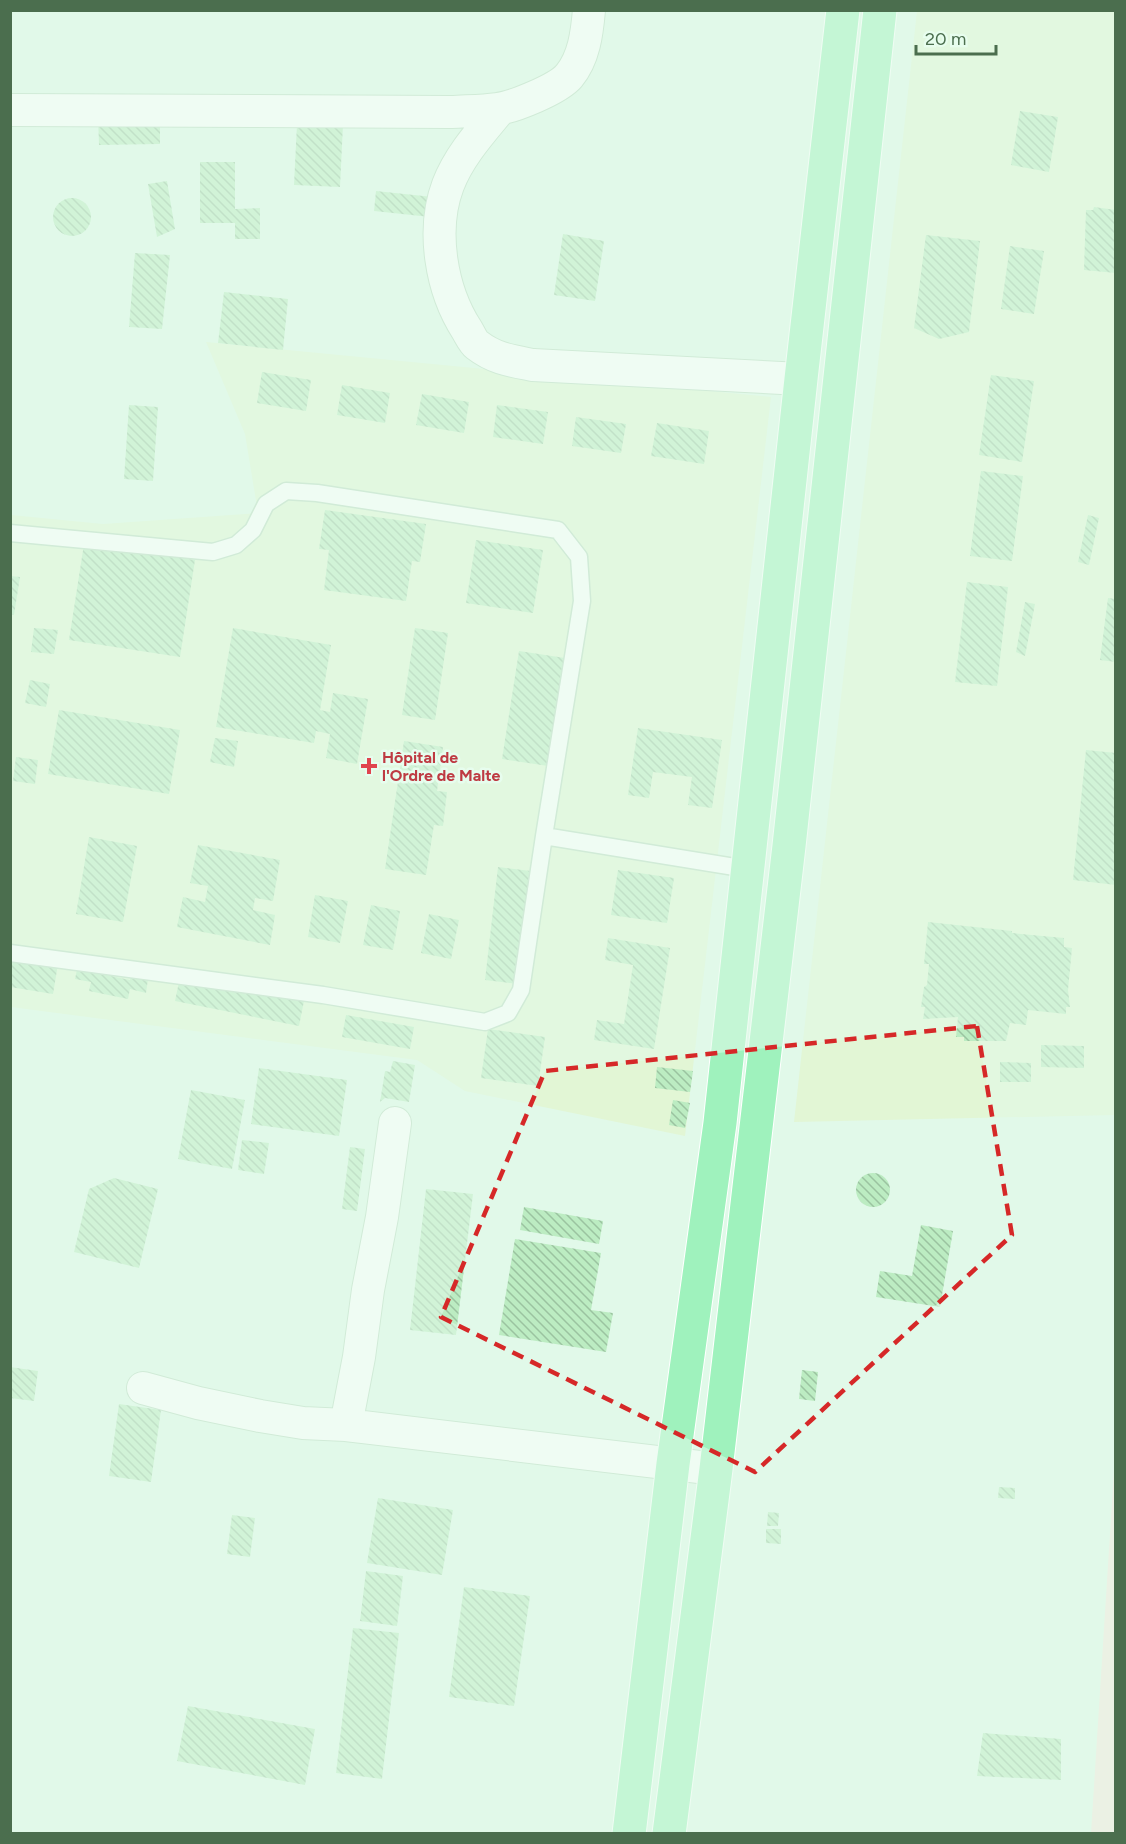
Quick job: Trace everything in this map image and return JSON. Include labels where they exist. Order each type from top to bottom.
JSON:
[{"type":"main road","points":[[629,1833],[674,1464],[720,1123],[843,10]]},
{"type":"main road","points":[[669,1833],[716,1469],[789,846],[880,10]]},
{"type":"street","points":[[10,110],[451,112],[500,109],[550,90],[568,77],[580,57],[587,36],[589,10]]},
{"type":"street","points":[[500,109],[468,148],[448,185],[440,222],[442,270],[456,314],[476,344],[500,359],[533,365],[801,379]]},
{"type":"street","points":[[346,1425],[359,1357],[395,1123]]},
{"type":"street","points":[[142,1388],[198,1403],[303,1423],[346,1425],[716,1469]]},
{"type":"lane","points":[[10,533],[213,552],[236,545],[253,530],[266,504],[286,491],[317,492],[558,530],[579,557],[582,601],[521,990],[508,1013],[485,1022],[323,995],[10,953]]},
{"type":"lane","points":[[544,836],[747,869]]},
{"type":"highlighted area","points":[[977,1026],[1012,1235],[755,1472],[441,1317],[545,1071]]},
{"type":"shaded area","points":[[917,11],[1115,11],[1115,1115],[794,1122]]},
{"type":"shaded area","name":"Hôpital de l'Ordre de Malte","points":[[206,342],[771,397],[685,1136],[465,1091],[417,1060],[11,1007],[11,515],[103,524],[258,513],[245,434]]},
{"type":"shaded area","points":[[1115,1455],[1115,1833],[1091,1833]]},
{"type":"building","points":[[1020,111],[1058,117],[1049,172],[1011,165]]},
{"type":"building","points":[[160,114],[160,144],[99,145],[98,116]]},
{"type":"building","points":[[297,124],[343,125],[340,187],[294,185]]},
{"type":"building","points":[[200,162],[235,162],[235,209],[260,208],[260,239],[235,239],[235,223],[200,223]]},
{"type":"building","points":[[167,181],[175,229],[157,237],[148,184]]},
{"type":"building","points":[[376,191],[433,197],[430,217],[374,211]]},
{"type":"building","points":[[72,198],[85,204],[91,217],[85,230],[72,236],[59,230],[53,217],[59,204]]},
{"type":"building","points":[[1094,207],[1116,210],[1116,273],[1084,270],[1086,210],[1093,210]]},
{"type":"building","points":[[563,234],[604,241],[595,301],[554,295]]},
{"type":"building","points":[[926,235],[980,241],[969,332],[939,339],[914,328]]},
{"type":"building","points":[[1010,246],[1044,251],[1034,314],[1001,309]]},
{"type":"building","points":[[135,253],[170,255],[162,329],[129,327]]},
{"type":"building","points":[[224,292],[288,299],[283,350],[218,343]]},
{"type":"building","points":[[262,372],[311,380],[306,411],[257,403]]},
{"type":"building","points":[[991,375],[1034,381],[1022,462],[979,455]]},
{"type":"building","points":[[342,385],[390,393],[385,423],[337,415]]},
{"type":"building","points":[[422,394],[469,402],[464,433],[416,425]]},
{"type":"building","points":[[129,405],[158,407],[153,481],[124,479]]},
{"type":"building","points":[[497,405],[548,412],[543,444],[493,437]]},
{"type":"building","points":[[576,417],[626,424],[621,453],[572,446]]},
{"type":"building","points":[[657,423],[709,431],[704,464],[651,456]]},
{"type":"building","points":[[981,471],[1023,476],[1012,561],[970,556]]},
{"type":"building","points":[[325,510],[426,524],[420,562],[412,561],[406,601],[324,590],[329,550],[319,549]]},
{"type":"building","points":[[1088,515],[1099,518],[1089,565],[1078,562]]},
{"type":"building","points":[[476,540],[543,550],[533,613],[466,603]]},
{"type":"building","points":[[84,544],[195,560],[180,657],[69,640]]},
{"type":"building","points":[[10,576],[20,577],[14,615],[10,614]]},
{"type":"building","points":[[967,582],[1008,587],[997,686],[955,682]]},
{"type":"building","points":[[1108,598],[1116,599],[1116,662],[1100,660]]},
{"type":"building","points":[[1025,602],[1035,604],[1025,656],[1016,652]]},
{"type":"building","points":[[34,628],[58,630],[54,654],[31,652]]},
{"type":"building","points":[[233,628],[331,645],[320,710],[330,712],[333,693],[368,699],[357,764],[326,758],[330,734],[316,731],[314,743],[216,727]]},
{"type":"building","points":[[415,628],[448,633],[435,720],[402,715]]},
{"type":"building","points":[[519,651],[565,658],[548,766],[502,759]]},
{"type":"building","points":[[30,680],[50,684],[46,707],[25,703]]},
{"type":"building","points":[[59,710],[180,730],[169,794],[48,774]]},
{"type":"building","points":[[638,728],[722,740],[712,808],[688,805],[692,777],[653,772],[649,798],[628,795]]},
{"type":"building","points":[[215,738],[238,741],[234,767],[210,762]]},
{"type":"building","points":[[404,741],[443,747],[437,791],[447,792],[443,826],[434,825],[426,875],[385,869]]},
{"type":"building","points":[[1086,750],[1116,753],[1116,885],[1073,880]]},
{"type":"building","points":[[16,757],[38,760],[35,784],[13,781]]},
{"type":"building","points":[[89,837],[137,846],[123,922],[76,914]]},
{"type":"building","points":[[198,845],[280,860],[273,901],[255,898],[253,910],[275,915],[270,945],[177,927],[183,897],[205,902],[208,886],[190,883]]},
{"type":"building","points":[[498,867],[531,871],[518,984],[485,980]]},
{"type":"building","points":[[618,870],[674,878],[667,923],[611,915]]},
{"type":"building","points":[[315,895],[348,901],[340,943],[308,937]]},
{"type":"building","points":[[371,905],[400,911],[393,950],[363,945]]},
{"type":"building","points":[[429,914],[459,920],[451,959],[421,953]]},
{"type":"building","points":[[928,922],[1064,938],[1064,947],[1072,948],[1068,990],[1070,1007],[1066,1007],[1066,1014],[1028,1010],[1026,1025],[1010,1023],[1006,1041],[964,1041],[964,1037],[956,1037],[958,1017],[923,1019],[925,1007],[921,1007],[924,987],[927,985],[929,964],[924,964]]},
{"type":"building","points":[[608,938],[670,948],[654,1049],[594,1040],[597,1020],[624,1024],[633,965],[605,960]]},
{"type":"building","points":[[10,957],[58,964],[53,994],[10,987]]},
{"type":"building","points":[[78,965],[93,968],[92,972],[130,980],[131,976],[148,979],[146,993],[130,989],[128,999],[89,991],[91,982],[75,979]]},
{"type":"building","points":[[180,977],[304,1001],[299,1026],[175,1001]]},
{"type":"building","points":[[346,1015],[414,1027],[410,1049],[342,1037]]},
{"type":"building","points":[[488,1029],[545,1037],[538,1086],[481,1078]]},
{"type":"building","points":[[1041,1045],[1084,1046],[1084,1068],[1041,1067]]},
{"type":"building","points":[[393,1061],[415,1065],[409,1102],[385,1098],[380,1102],[385,1071],[390,1072]]},
{"type":"building","points":[[1000,1062],[1031,1063],[1031,1082],[1000,1082]]},
{"type":"building","points":[[657,1067],[693,1071],[690,1092],[655,1088]]},
{"type":"building","points":[[259,1068],[347,1080],[339,1136],[251,1124]]},
{"type":"building","points":[[191,1090],[245,1100],[232,1169],[178,1159]]},
{"type":"building","points":[[673,1100],[690,1103],[685,1128],[669,1125]]},
{"type":"building","points":[[242,1140],[269,1143],[264,1174],[238,1170]]},
{"type":"building","points":[[350,1147],[365,1149],[357,1211],[342,1209]]},
{"type":"building","points":[[873,1173],[885,1178],[890,1190],[885,1202],[873,1207],[861,1202],[856,1190],[861,1178]]},
{"type":"building","points":[[114,1178],[158,1189],[139,1268],[74,1252],[89,1189]]},
{"type":"building","points":[[426,1189],[473,1194],[456,1335],[410,1330]]},
{"type":"building","points":[[524,1207],[603,1221],[599,1244],[520,1230]]},
{"type":"building","points":[[921,1225],[953,1231],[940,1307],[876,1297],[880,1271],[912,1276]]},
{"type":"building","points":[[515,1239],[601,1253],[591,1310],[613,1313],[606,1352],[499,1335]]},
{"type":"building","points":[[10,1367],[38,1371],[34,1401],[10,1398]]},
{"type":"building","points":[[802,1370],[818,1372],[815,1401],[799,1399]]},
{"type":"building","points":[[119,1404],[161,1410],[151,1482],[109,1476]]},
{"type":"building","points":[[999,1487],[1015,1488],[1015,1499],[998,1498]]},
{"type":"building","points":[[378,1498],[453,1510],[442,1575],[367,1563]]},
{"type":"building","points":[[768,1512],[779,1513],[778,1526],[767,1526]]},
{"type":"building","points":[[232,1515],[255,1518],[250,1557],[227,1554]]},
{"type":"building","points":[[766,1529],[781,1529],[781,1544],[766,1543]]},
{"type":"building","points":[[366,1571],[403,1576],[397,1626],[360,1621]]},
{"type":"building","points":[[464,1587],[530,1596],[514,1706],[449,1697]]},
{"type":"building","points":[[353,1628],[399,1633],[382,1779],[336,1773]]},
{"type":"building","points":[[188,1706],[315,1729],[305,1785],[177,1761]]},
{"type":"building","points":[[983,1733],[1061,1739],[1061,1780],[977,1776]]},
{"type":"place","name":"Hôpital de l'Ordre de Malte","points":[[369,766]]}]
